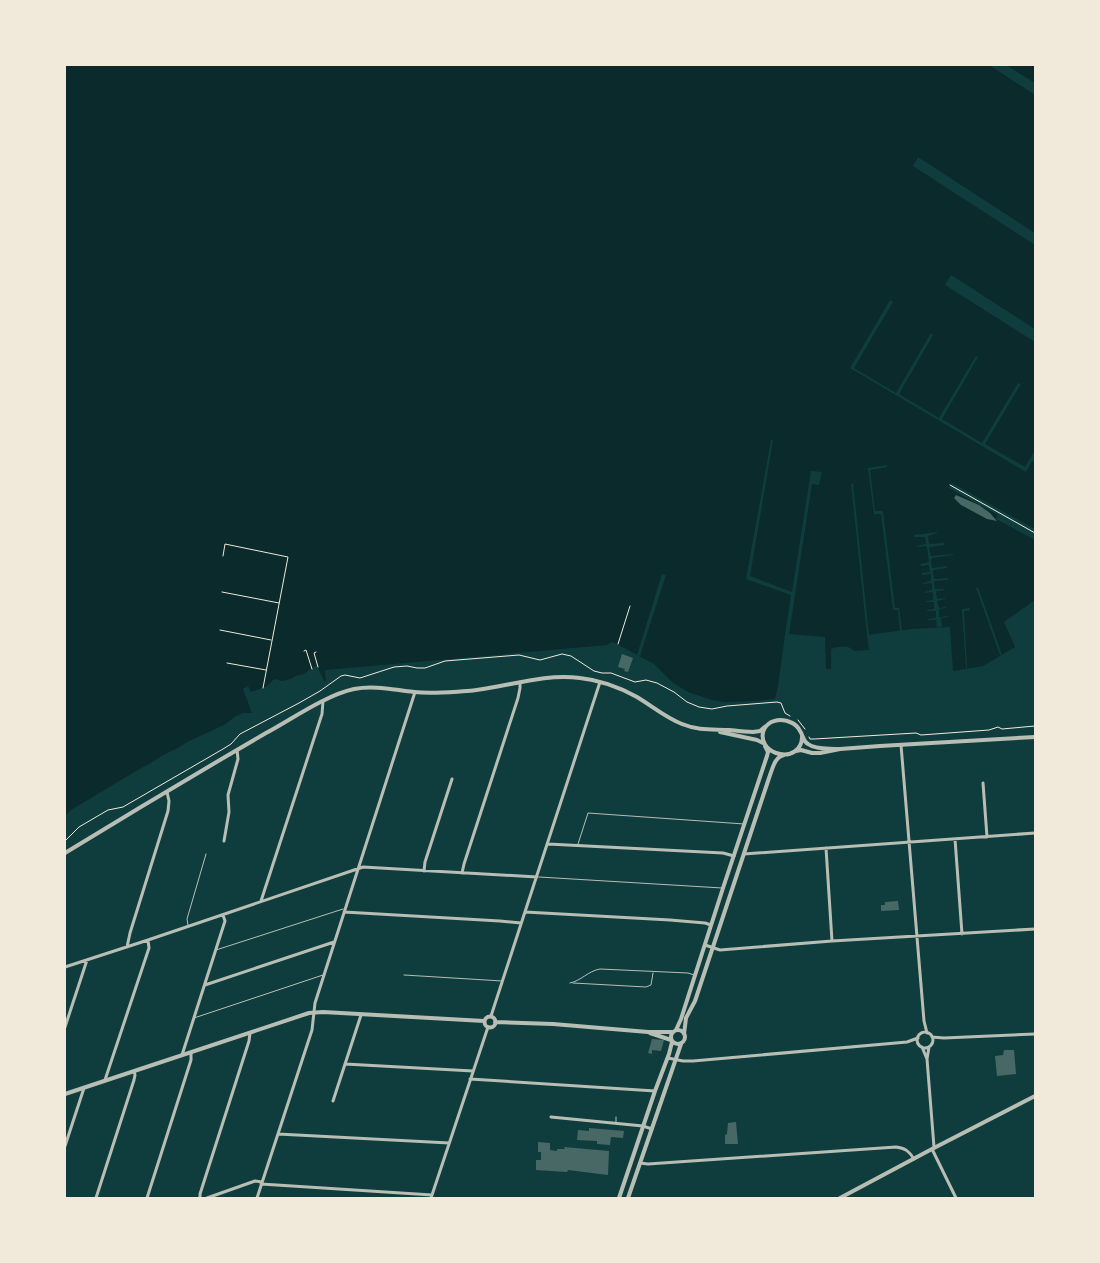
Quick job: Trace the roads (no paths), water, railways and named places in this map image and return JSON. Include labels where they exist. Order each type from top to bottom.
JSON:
[{"type":"street","points":[[65,853],[201,770],[323,702],[347,691],[366,688],[376,687],[415,692],[468,691],[565,677],[585,679],[619,689],[680,723],[699,729],[755,732],[762,730],[775,721],[787,721],[797,726],[805,742],[814,747],[840,749],[1035,737]]},
{"type":"street","points":[[462,873],[518,698],[520,682]]},
{"type":"street","points":[[65,1094],[314,1012],[484,1021],[487,1017],[491,1016],[600,682]]},
{"type":"street","points":[[257,1198],[312,1030],[315,1003],[334,942],[415,692]]},
{"type":"street","points":[[261,901],[322,714],[323,702]]},
{"type":"street","points":[[619,1198],[668,1058],[670,1036],[681,1019],[768,755],[762,735],[766,726]]},
{"type":"street","points":[[716,731],[757,740],[762,742],[772,752],[784,755]]},
{"type":"street","points":[[796,751],[801,745],[802,735]]},
{"type":"street","points":[[901,745],[924,1021],[927,1033],[932,1040]]},
{"type":"street","points":[[628,1198],[675,1060],[685,1039],[686,1018],[695,1001],[774,764],[778,757],[796,751],[802,750],[816,753],[840,749]]},
{"type":"street","points":[[224,841],[229,811],[228,794],[238,761],[237,750]]},
{"type":"street","points":[[424,871],[425,862],[452,779]]},
{"type":"street","points":[[983,783],[986,837]]},
{"type":"street","points":[[127,947],[167,814],[169,801],[167,792]]},
{"type":"street","points":[[744,854],[1035,834]]},
{"type":"street","points":[[955,839],[962,934]]},
{"type":"street","points":[[548,844],[723,853],[734,856]]},
{"type":"street","points":[[826,848],[832,941]]},
{"type":"street","points":[[65,967],[363,867],[537,877]]},
{"type":"street","points":[[345,910],[522,923]]},
{"type":"street","points":[[525,912],[670,920],[711,925]]},
{"type":"street","points":[[182,1055],[225,921],[223,915]]},
{"type":"street","points":[[704,945],[720,950],[832,941],[1035,929]]},
{"type":"street","points":[[105,1081],[149,948],[148,940]]},
{"type":"street","points":[[204,985],[334,942]]},
{"type":"street","points":[[65,1027],[87,959]]},
{"type":"street","points":[[333,1101],[361,1015]]},
{"type":"street","points":[[491,1016],[495,1022]]},
{"type":"street","points":[[484,1021],[488,1027]]},
{"type":"street","points":[[907,1042],[918,1038],[922,1033],[924,1021]]},
{"type":"street","points":[[495,1022],[553,1024],[648,1032],[680,1030],[684,1034]]},
{"type":"street","points":[[488,1027],[492,1027],[495,1022]]},
{"type":"street","points":[[207,1198],[256,1182],[431,1196],[488,1027]]},
{"type":"street","points":[[648,1032],[671,1041],[676,1045],[681,1044]]},
{"type":"street","points":[[200,1198],[249,1042],[250,1033]]},
{"type":"street","points":[[922,1033],[927,1033]]},
{"type":"street","points":[[932,1040],[1035,1034]]},
{"type":"street","points":[[918,1038],[918,1043]]},
{"type":"street","points":[[932,1040],[927,1059],[933,1148],[956,1198]]},
{"type":"street","points":[[668,1058],[692,1061],[907,1042],[918,1043],[922,1047],[927,1059]]},
{"type":"street","points":[[922,1047],[929,1047]]},
{"type":"street","points":[[147,1198],[191,1060],[191,1052]]},
{"type":"street","points":[[345,1064],[473,1070]]},
{"type":"street","points":[[96,1198],[134,1080],[134,1071]]},
{"type":"street","points":[[470,1079],[655,1091]]},
{"type":"street","points":[[65,1146],[84,1088]]},
{"type":"street","points":[[840,1198],[1035,1096]]},
{"type":"street","points":[[551,1117],[643,1126],[652,1129]]},
{"type":"street","points":[[278,1134],[449,1143]]},
{"type":"street","points":[[640,1163],[896,1147],[906,1150],[914,1159]]},
{"type":"lane","points":[[578,846],[588,813],[744,824]]},
{"type":"lane","points":[[188,926],[187,919],[206,854]]},
{"type":"lane","points":[[537,877],[723,888]]},
{"type":"lane","points":[[216,950],[340,909],[345,910]]},
{"type":"lane","points":[[653,972],[651,985],[646,987],[570,983],[598,969],[688,973],[694,975]]},
{"type":"lane","points":[[194,1018],[324,975]]},
{"type":"lane","points":[[404,975],[503,981]]},
{"type":"lane","points":[[616,1117],[616,1123]]},
{"type":"water","points":[[65,65],[1035,65],[1035,600],[1004,622],[1015,647],[983,666],[953,671],[950,627],[912,629],[867,635],[869,650],[854,651],[849,647],[831,649],[831,669],[826,669],[825,637],[789,634],[785,635],[775,699],[724,702],[688,692],[672,682],[654,664],[613,642],[608,645],[325,670],[326,681],[324,681],[317,666],[291,679],[273,680],[267,686],[251,692],[248,686],[243,689],[252,713],[243,713],[236,716],[224,725],[163,755],[71,810],[65,816]]}]
